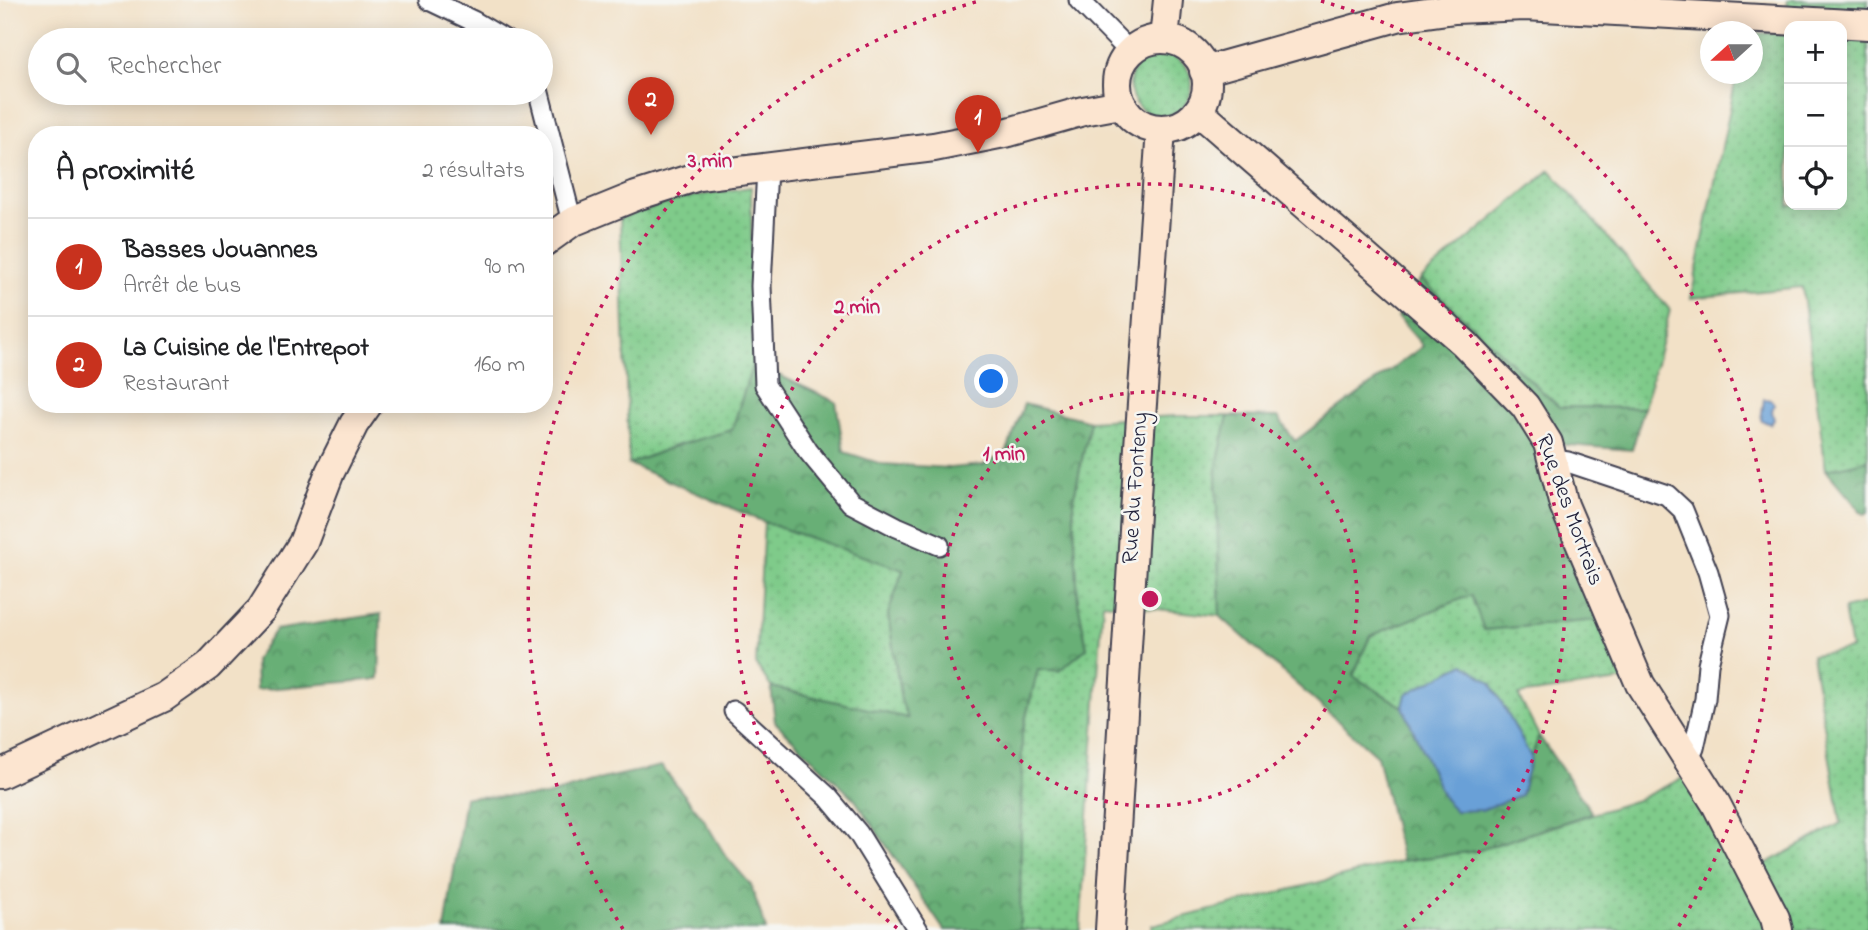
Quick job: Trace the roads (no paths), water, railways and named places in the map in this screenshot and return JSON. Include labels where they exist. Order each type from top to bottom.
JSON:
[{"type":"street","points":[[429,0],[485,28]]},
{"type":"street","points":[[1079,0],[1130,52]]},
{"type":"street","points":[[1164,39],[1167,0]]},
{"type":"street","points":[[1204,71],[1397,17],[1455,9],[1525,6],[1868,25]]},
{"type":"street","points":[[1164,39],[1190,50],[1204,71],[1207,85],[1198,111],[1182,125],[1149,128],[1137,122],[1121,104],[1117,82],[1123,61],[1130,52],[1141,44],[1164,39]]},
{"type":"street","points":[[553,236],[572,222],[636,196],[699,176],[934,147],[1009,132],[1083,111],[1121,104]]},
{"type":"street","points":[[542,105],[547,126]]},
{"type":"street","name":"Rue des Mortrais","points":[[1198,111],[1464,343],[1525,406],[1539,426],[1554,460],[1564,505],[1640,684],[1716,804],[1775,918],[1778,930]]},
{"type":"street","name":"Rue du Fonteny","points":[[1110,930],[1161,129]]},
{"type":"street","points":[[553,148],[572,222]]},
{"type":"street","points":[[767,168],[761,286],[765,385],[808,451],[851,503],[939,545]]},
{"type":"street","points":[[0,774],[164,697],[208,666],[261,610],[303,543],[330,472],[362,413]]},
{"type":"street","points":[[1554,460],[1568,462],[1667,495],[1683,510],[1708,572],[1720,615],[1708,664],[1705,699],[1694,748],[1688,760]]},
{"type":"street","points":[[734,710],[828,797],[858,833],[918,930]]},
{"type":"water","points":[[1764,399],[1771,400],[1774,404],[1774,420],[1770,424],[1761,420]]},
{"type":"water","points":[[1464,664],[1491,683],[1531,757],[1521,795],[1482,810],[1456,811],[1444,799],[1403,707],[1406,694]]},
{"type":"place","name":"La Cuisine de l'Entrepot","points":[[651,135]]},
{"type":"place","name":"Basses Jouannes","points":[[978,153]]}]
